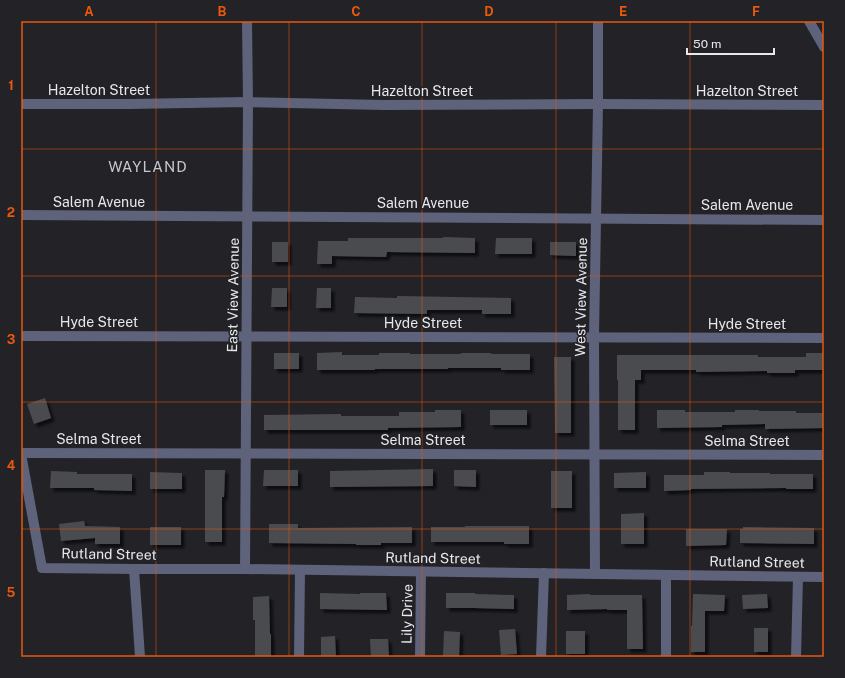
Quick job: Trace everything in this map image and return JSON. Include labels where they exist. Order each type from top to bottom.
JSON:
[{"type":"street","name":"East View Avenue","points":[[245,569],[248,216],[247,21]]},
{"type":"street","name":"West View Avenue","points":[[595,574],[594,337],[598,21]]},
{"type":"street","points":[[809,21],[824,48]]},
{"type":"street","name":"Hazelton Street","points":[[21,104],[248,102],[384,106],[598,104],[824,105]]},
{"type":"street","name":"Salem Avenue","points":[[21,215],[824,220]]},
{"type":"street","name":"Hyde Street","points":[[21,336],[824,338]]},
{"type":"street","name":"Selma Street","points":[[21,453],[824,455]]},
{"type":"street","name":"Rutland Street","points":[[21,453],[42,568],[245,569],[824,577]]},
{"type":"street","points":[[134,569],[140,657]]},
{"type":"street","points":[[299,657],[300,570]]},
{"type":"street","name":"Lily Drive","points":[[420,657],[421,572]]},
{"type":"street","points":[[541,657],[544,573]]},
{"type":"street","points":[[666,575],[666,657]]},
{"type":"street","points":[[796,657],[798,577]]},
{"type":"building","points":[[348,238],[475,238],[475,253],[387,252],[386,257],[332,256],[332,264],[317,264],[318,241],[348,241]]},
{"type":"building","points":[[496,238],[532,238],[532,254],[495,254]]},
{"type":"building","points":[[272,242],[288,242],[288,262],[272,262]]},
{"type":"building","points":[[550,242],[576,242],[576,256],[550,255]]},
{"type":"building","points":[[272,288],[287,288],[287,307],[271,307]]},
{"type":"building","points":[[317,288],[331,288],[331,308],[316,308]]},
{"type":"building","points":[[397,296],[511,298],[511,314],[482,314],[482,310],[427,310],[427,314],[354,313],[355,297],[397,298]]},
{"type":"building","points":[[342,352],[342,355],[379,355],[379,353],[530,354],[530,370],[501,370],[501,368],[448,368],[317,370],[317,353]]},
{"type":"building","points":[[274,353],[299,353],[299,369],[274,369]]},
{"type":"building","points":[[806,353],[824,353],[824,370],[795,370],[795,373],[767,373],[767,371],[696,372],[696,370],[641,370],[641,380],[635,380],[635,430],[618,430],[617,355],[758,355],[758,357],[806,357]]},
{"type":"building","points":[[554,357],[571,357],[571,433],[555,433]]},
{"type":"building","points":[[45,398],[51,418],[34,424],[27,404]]},
{"type":"building","points":[[435,410],[461,410],[461,427],[388,428],[388,430],[264,430],[264,415],[341,414],[341,416],[399,416],[399,412],[435,412]]},
{"type":"building","points":[[490,410],[527,410],[527,425],[490,425]]},
{"type":"building","points":[[657,410],[685,410],[685,412],[735,412],[735,410],[759,410],[796,411],[796,413],[824,413],[824,428],[765,429],[765,424],[722,425],[722,427],[657,428]]},
{"type":"building","points":[[433,469],[433,486],[330,487],[330,471]]},
{"type":"building","points":[[205,470],[225,470],[224,497],[222,497],[222,542],[205,542]]},
{"type":"building","points":[[264,470],[298,470],[298,486],[263,486]]},
{"type":"building","points":[[454,470],[476,470],[476,487],[454,486]]},
{"type":"building","points":[[51,471],[77,472],[77,474],[132,474],[132,491],[94,490],[94,488],[50,488]]},
{"type":"building","points":[[551,471],[572,471],[572,508],[551,508]]},
{"type":"building","points":[[150,472],[182,473],[182,489],[150,489]]},
{"type":"building","points":[[646,472],[646,488],[614,488],[614,473]]},
{"type":"building","points":[[704,472],[813,474],[813,489],[691,489],[664,491],[664,475],[704,475]]},
{"type":"building","points":[[644,513],[644,544],[621,544],[621,514]]},
{"type":"building","points":[[84,521],[85,526],[120,527],[120,544],[95,544],[95,538],[61,541],[59,524]]},
{"type":"building","points":[[269,524],[298,524],[298,528],[412,527],[412,543],[356,545],[269,543]]},
{"type":"building","points":[[529,526],[529,544],[504,544],[504,542],[431,542],[431,527]]},
{"type":"building","points":[[150,527],[181,527],[181,545],[150,545]]},
{"type":"building","points":[[743,527],[814,528],[814,544],[740,543],[740,529],[743,529]]},
{"type":"building","points":[[686,529],[727,529],[726,545],[686,546]]},
{"type":"building","points":[[320,593],[386,593],[387,610],[320,609]]},
{"type":"building","points":[[446,593],[514,595],[514,609],[446,608]]},
{"type":"building","points":[[693,594],[725,595],[724,611],[705,611],[705,652],[691,652]]},
{"type":"building","points":[[767,594],[768,608],[743,609],[742,595]]},
{"type":"building","points":[[567,595],[642,595],[643,649],[627,649],[627,610],[567,610]]},
{"type":"building","points":[[269,596],[271,657],[255,657],[255,620],[253,620],[253,597]]},
{"type":"building","points":[[754,628],[768,628],[768,652],[754,652]]},
{"type":"building","points":[[515,629],[517,654],[501,655],[499,630]]},
{"type":"building","points":[[444,631],[460,632],[459,657],[443,657]]},
{"type":"building","points":[[566,631],[585,631],[585,654],[566,654]]},
{"type":"building","points":[[335,636],[336,657],[321,657],[321,637]]},
{"type":"building","points":[[370,639],[388,639],[389,657],[371,657]]},
{"type":"district","name":"WAYLAND","points":[[148,166]]}]
